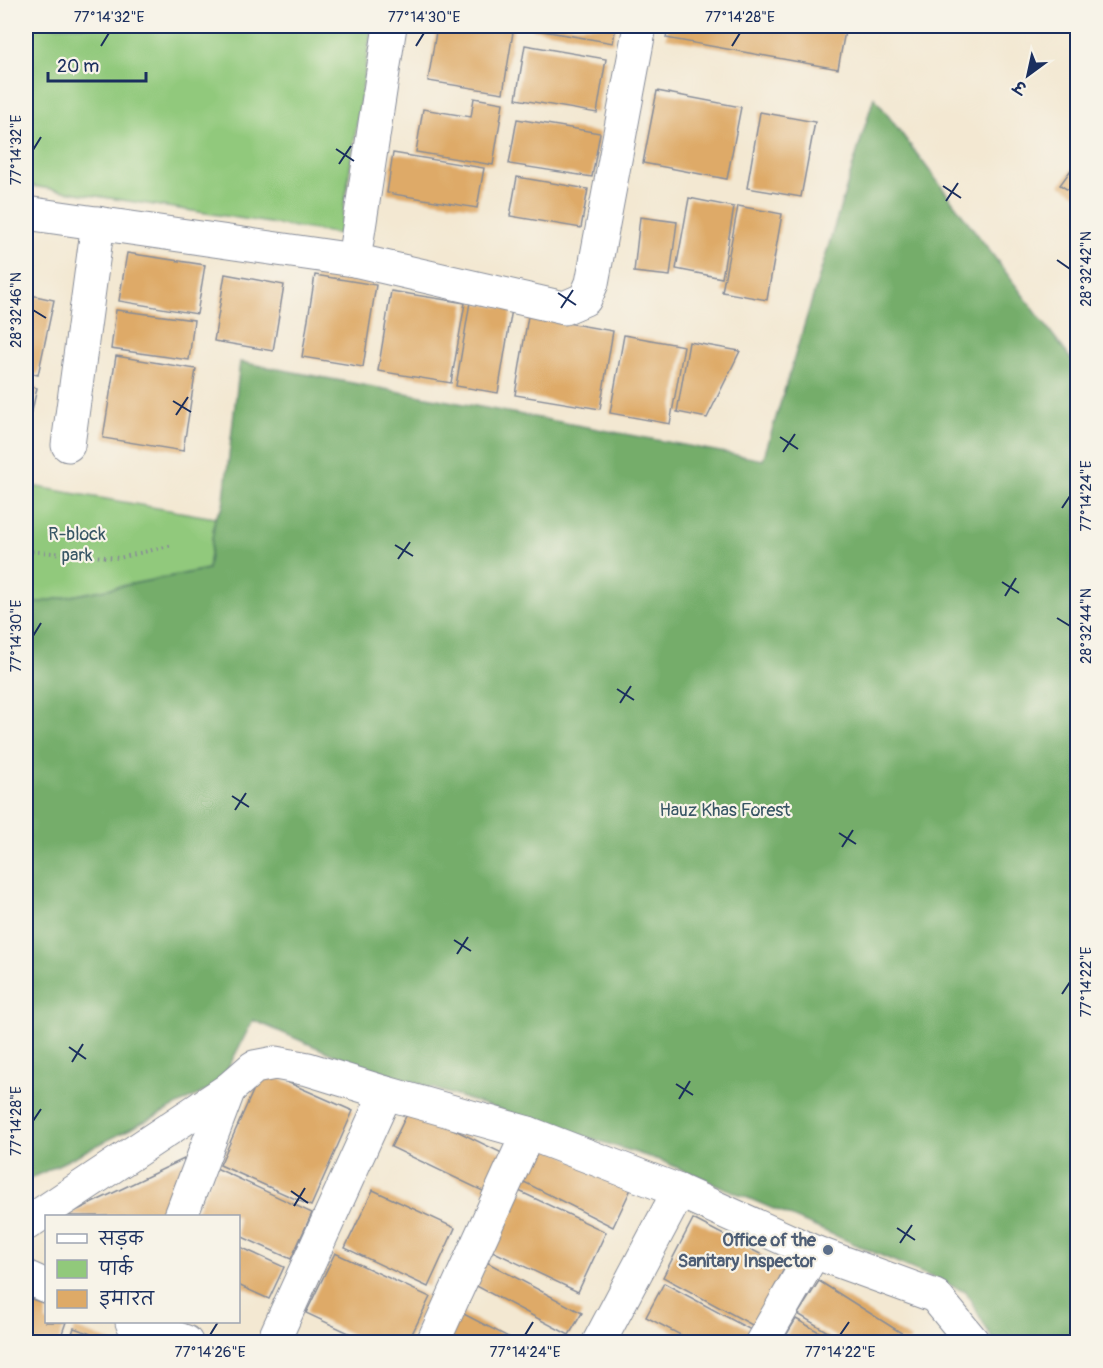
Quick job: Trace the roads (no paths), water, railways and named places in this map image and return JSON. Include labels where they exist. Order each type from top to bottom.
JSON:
[{"type":"street","points":[[354,260],[390,26]]},
{"type":"street","points":[[26,213],[354,260],[564,308],[585,299],[592,283],[640,26]]},
{"type":"street","points":[[68,445],[98,223]]},
{"type":"street","points":[[26,1224],[229,1089],[254,1067],[275,1063],[308,1069],[528,1133],[679,1191],[814,1252],[935,1296],[954,1334]]},
{"type":"street","points":[[181,1215],[229,1089]]},
{"type":"street","points":[[273,1342],[386,1093]]},
{"type":"street","points":[[433,1342],[528,1133]]},
{"type":"street","points":[[599,1342],[679,1191]]},
{"type":"street","points":[[762,1342],[814,1252]]},
{"type":"street","points":[[26,1277],[45,1286]]},
{"type":"street","points":[[140,1323],[186,1342]]},
{"type":"place","name":"Office of the Sanitary Inspector","points":[[828,1250]]},
{"type":"park label","name":"R-block park","points":[[77,544]]},
{"type":"park label","name":"Hauz Khas Forest","points":[[725,810]]}]
